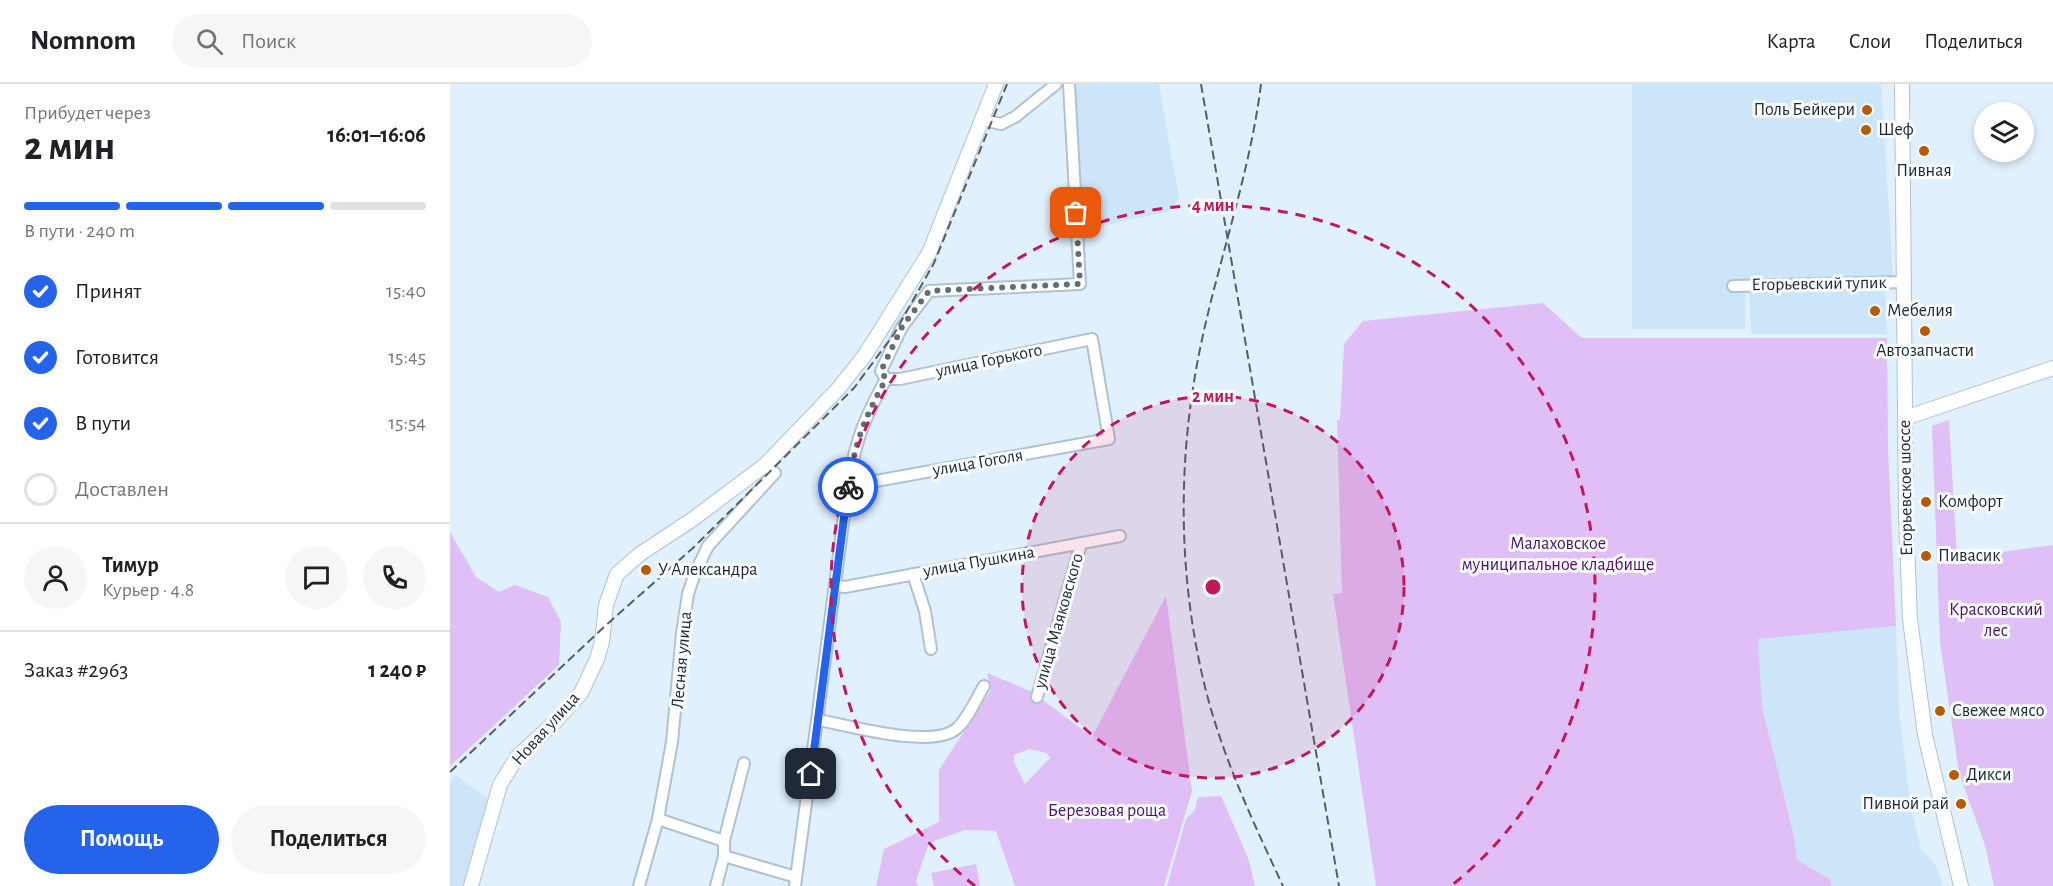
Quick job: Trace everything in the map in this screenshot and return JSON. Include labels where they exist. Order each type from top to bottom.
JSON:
[{"type":"main road","name":"Новая улица","points":[[471,886],[500,785],[517,757],[554,723],[580,693],[597,659],[602,642],[606,605],[617,574],[640,554],[693,519],[765,465],[838,389],[879,336],[929,253],[996,84]]},
{"type":"main road","name":"Егорьевское шоссе","points":[[1902,84],[1907,554],[1913,660],[1925,735],[1961,886]]},
{"type":"main road","points":[[1905,418],[2053,368]]},
{"type":"street","points":[[983,120],[1000,124],[1015,117],[1056,84]]},
{"type":"street","points":[[724,856],[796,882],[855,444],[863,420],[886,379],[881,371],[902,327],[929,291],[1080,284],[1069,84]]},
{"type":"street","name":"Егорьевский тупик","points":[[1733,286],[1905,282]]},
{"type":"street","name":"улица Горького","points":[[886,379],[900,379],[1092,339],[1109,439]]},
{"type":"street","name":"улица Гоголя","points":[[848,486],[1109,439]]},
{"type":"street","name":"Лесная улица","points":[[639,886],[658,819],[677,714],[682,633],[688,594],[708,546],[775,473],[765,465]]},
{"type":"street","name":"улица Пушкина","points":[[837,586],[845,587],[1120,536]]},
{"type":"street","name":"улица Маяковского","points":[[1037,697],[1081,544]]},
{"type":"street","points":[[913,574],[925,611],[931,649]]},
{"type":"street","points":[[819,720],[909,737],[941,738],[957,728],[984,686]]},
{"type":"street","points":[[716,886],[724,856],[724,841],[744,763]]},
{"type":"street","points":[[658,819],[724,841]]},
{"type":"shaded area","points":[[1075,84],[1159,84],[1179,198],[1170,211],[1088,229],[1081,223],[1078,155],[1081,150],[1077,143]]},
{"type":"shaded area","points":[[1632,84],[1881,84],[1893,277],[1745,278],[1745,329],[1632,329]]},
{"type":"shaded area","points":[[1885,285],[1887,334],[1751,334],[1749,287]]},
{"type":"shaded area","points":[[1896,626],[1899,710],[1911,810],[1921,849],[1936,866],[1943,886],[1832,886],[1830,879],[1797,860],[1794,836],[1762,707],[1758,638]]},
{"type":"shaded area","points":[[456,775],[488,799],[463,886],[450,886],[450,781]]},
{"type":"green space","name":"Малаховское муниципальное кладбище","points":[[1543,303],[1582,338],[1887,338],[1888,448],[1896,626],[1758,639],[1762,707],[1794,836],[1797,860],[1830,879],[1832,886],[1376,886],[1333,594],[1342,593],[1337,420],[1340,420],[1344,344],[1363,321]]},
{"type":"green space","name":"Красковский лес","points":[[1949,420],[1957,558],[2053,545],[2053,886],[1994,886],[1985,845],[1959,773],[1940,642],[1932,426]]},
{"type":"green space","points":[[450,532],[476,577],[499,592],[515,585],[548,597],[561,622],[559,665],[450,766]]},
{"type":"green space","name":"Березовая роща","points":[[1166,596],[1192,791],[1164,886],[1015,886],[996,831],[965,830],[929,843],[916,881],[918,886],[876,886],[884,849],[939,822],[939,770],[991,690],[987,673],[1032,692],[1092,737]],"holes":[[[1029,749],[1047,753],[1050,758],[1025,784],[1014,762],[1014,755]]]},
{"type":"green space","points":[[1221,796],[1248,858],[1255,886],[1167,886],[1186,819],[1195,810],[1198,797]]},
{"type":"green space","points":[[976,864],[980,886],[934,886],[931,873]]},
{"type":"railway","points":[[450,772],[604,627],[694,547],[854,388],[894,334],[934,263],[1007,84]]},
{"type":"railway","points":[[1201,84],[1339,886]]},
{"type":"railway","points":[[1261,84],[1242,184],[1207,316],[1193,391],[1184,476],[1185,561],[1196,645],[1212,713],[1229,763],[1283,886]]},
{"type":"way so far","points":[[848,487],[855,444],[863,420],[886,379],[881,371],[902,327],[929,291],[1080,284],[1076,213]]},
{"type":"place","name":"Поль Бейкери","points":[[1867,110]]},
{"type":"place","name":"Шеф","points":[[1866,130]]},
{"type":"place","name":"Пивная","points":[[1924,151]]},
{"type":"place","name":"Мебелия","points":[[1875,311]]},
{"type":"place","name":"Автозапчасти","points":[[1925,331]]},
{"type":"place","name":"Комфорт","points":[[1926,502]]},
{"type":"place","name":"Пивасик","points":[[1926,556]]},
{"type":"place","name":"У Александра","points":[[646,570]]},
{"type":"place","name":"Свежее мясо","points":[[1940,711]]},
{"type":"place","name":"Дикси","points":[[1954,775]]},
{"type":"place","name":"Пивной рай","points":[[1961,804]]},
{"type":"route","points":[[811,774],[848,487]]}]
